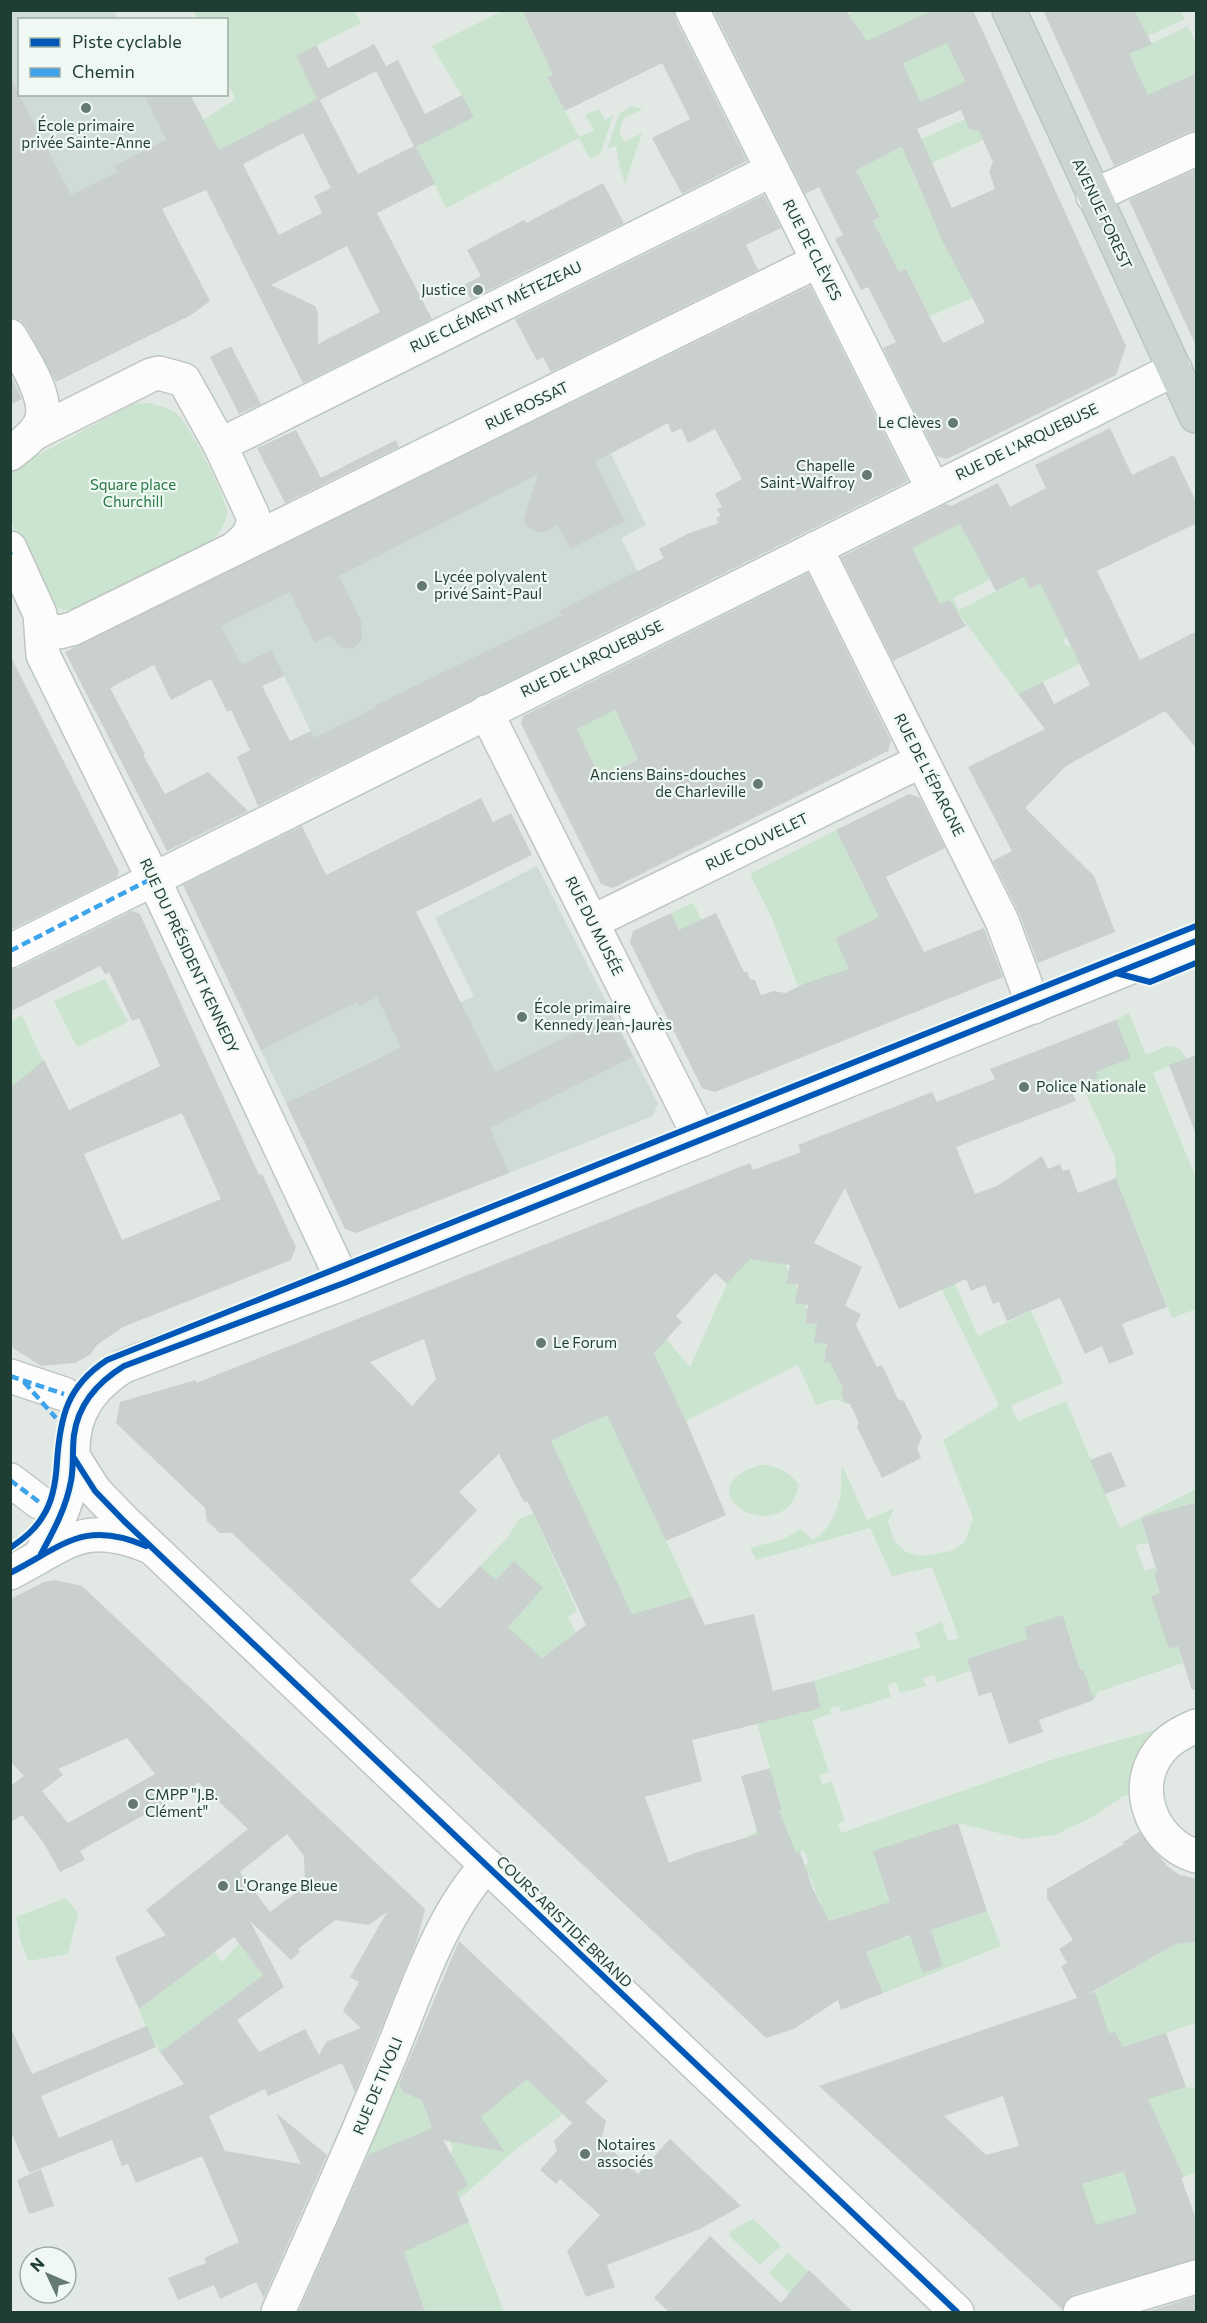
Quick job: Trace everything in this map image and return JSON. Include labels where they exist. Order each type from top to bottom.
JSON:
[{"type":"main road","name":"AVENUE FOREST","points":[[1009,10],[1093,196],[1197,416]]},
{"type":"street","name":"RUE DE CLÈVES","points":[[692,10],[933,489]]},
{"type":"street","points":[[1093,196],[1197,149]]},
{"type":"street","name":"RUE CLÉMENT MÉTEZEAU","points":[[220,445],[772,170]]},
{"type":"street","name":"RUE ROSSAT","points":[[42,628],[60,632],[72,629],[818,261]]},
{"type":"street","points":[[10,336],[43,402],[41,423],[22,444]]},
{"type":"street","name":"RUE DE L'ARQUEBUSE","points":[[10,951],[1175,369]]},
{"type":"street","points":[[22,444],[151,375],[159,374],[184,380],[220,445],[253,516],[254,527],[247,538],[234,549]]},
{"type":"street","name":"RUE DE L'ÉPARGNE","points":[[816,548],[1002,921],[1034,1007]]},
{"type":"street","name":"RUE DU PRÉSIDENT KENNEDY","points":[[11,551],[40,614],[43,655],[153,878],[344,1283]]},
{"type":"street","name":"RUE DU MUSÉE","points":[[486,712],[701,1140]]},
{"type":"street","name":"RUE COUVELET","points":[[592,922],[921,761]]},
{"type":"street","points":[[10,1573],[41,1554],[63,1510],[72,1479],[76,1425],[86,1402],[107,1376],[124,1366],[344,1283],[1197,941]]},
{"type":"street","points":[[15,1377],[60,1406]]},
{"type":"street","name":"COURS ARISTIDE BRIAND","points":[[74,1458],[95,1491],[155,1550],[957,2313]]},
{"type":"street","points":[[10,1480],[39,1502]]},
{"type":"street","name":"COURS ARISTIDE BRIAND","points":[[41,1554],[72,1540],[96,1534],[123,1537],[155,1550]]},
{"type":"street","points":[[1197,1726],[1179,1733],[1164,1746],[1153,1762],[1147,1780],[1147,1800],[1153,1821],[1166,1839],[1184,1852],[1197,1856]]},
{"type":"street","name":"RUE DE TIVOLI","points":[[278,2313],[357,2135],[443,1930],[468,1886],[487,1865]]},
{"type":"street","points":[[1080,2313],[1197,2277]]},
{"type":"shaded area","name":"École primaire privée Sainte-Anne","points":[[11,11],[114,11],[118,18],[18,18],[18,96],[154,96],[173,135],[113,166],[117,172],[71,196],[11,122]]},
{"type":"shaded area","name":"Lycée polyvalent privé Saint-Paul","points":[[564,399],[597,461],[611,454],[646,525],[621,538],[638,572],[558,611],[579,650],[331,773],[284,676],[241,696],[221,626],[243,601],[228,570]]},
{"type":"shaded area","name":"École primaire Kennedy Jean-Jaurès","points":[[537,866],[658,1104],[653,1116],[509,1173],[383,1055],[286,1103],[248,1023],[332,981],[319,956],[424,1020],[474,996],[435,918]]},
{"type":"green space","points":[[853,10],[933,11],[980,27],[988,43],[954,58],[966,86],[942,93],[923,111],[890,31],[867,41],[849,14]]},
{"type":"green space","points":[[1180,10],[1185,19],[1148,36],[1104,11]]},
{"type":"green space","points":[[193,11],[355,11],[361,23],[296,56],[317,99],[202,159],[203,120],[235,99],[228,82],[228,18],[197,18]]},
{"type":"green space","points":[[502,11],[522,11],[553,75],[547,78],[579,137],[594,130],[585,115],[599,109],[605,120],[613,115],[601,153],[590,159],[579,138],[446,208],[416,147],[474,116],[432,46]]},
{"type":"green space","points":[[1188,26],[1196,44],[1196,73],[1141,100],[1138,74],[1121,58]]},
{"type":"green space","points":[[632,106],[643,109],[624,118],[619,131],[624,142],[642,133],[625,184],[616,146],[607,149],[619,114]]},
{"type":"green space","points":[[972,116],[983,140],[912,172],[938,230],[973,298],[930,316],[906,269],[899,272],[873,221],[880,217],[856,169]]},
{"type":"green space","name":"Square place Churchill","points":[[149,403],[176,413],[191,434],[226,505],[227,513],[223,526],[209,545],[77,610],[64,610],[52,606],[42,595],[11,521],[10,474],[23,463],[133,404]]},
{"type":"green space","points":[[960,523],[990,580],[953,598],[959,610],[1016,581],[1006,562],[1032,549],[1030,588],[1044,581],[1067,638],[1063,640],[1066,646],[1070,645],[1080,664],[1018,694],[957,611],[946,616],[928,581],[906,550]]},
{"type":"green space","points":[[605,690],[638,759],[601,778],[577,729]]},
{"type":"green space","points":[[836,830],[864,888],[883,915],[835,938],[849,969],[798,987],[771,916],[750,874]]},
{"type":"green space","points":[[693,903],[714,943],[685,929],[679,929],[671,913]]},
{"type":"green space","points":[[105,979],[128,1022],[77,1047],[54,1001]]},
{"type":"green space","points":[[1129,1013],[1146,1055],[1167,1046],[1179,1048],[1187,1059],[1153,1073],[1196,1178],[1196,1309],[1172,1318],[1116,1178],[1115,1158],[1082,1085],[1098,1078],[1096,1072],[1130,1058],[1116,1020]]},
{"type":"green space","points":[[22,1015],[43,1061],[11,1088],[11,1021]]},
{"type":"green space","points":[[739,1247],[785,1264],[790,1274],[787,1276],[786,1283],[795,1285],[809,1313],[805,1323],[816,1324],[829,1352],[825,1354],[824,1361],[830,1362],[843,1389],[841,1394],[845,1403],[834,1399],[816,1405],[798,1365],[686,1421],[649,1342],[666,1339],[690,1367],[727,1284],[737,1273]]},
{"type":"green space","points":[[955,1284],[978,1336],[1031,1311],[1063,1383],[1011,1406],[1018,1421],[1066,1401],[1120,1528],[1196,1489],[1196,1502],[1141,1518],[1148,1543],[1135,1545],[1145,1571],[1158,1566],[1160,1571],[1154,1573],[1160,1593],[1152,1596],[1169,1649],[1178,1646],[1183,1663],[1098,1692],[1094,1700],[1083,1669],[1075,1672],[1073,1646],[1063,1615],[1028,1639],[967,1659],[971,1670],[937,1683],[934,1675],[923,1678],[926,1686],[900,1693],[896,1682],[888,1685],[891,1697],[841,1712],[839,1706],[830,1708],[831,1714],[812,1720],[829,1772],[819,1775],[822,1784],[832,1782],[845,1821],[838,1824],[841,1833],[1051,1760],[1185,1721],[1139,1792],[1122,1797],[1094,1816],[1055,1835],[1023,1839],[958,1823],[874,1851],[902,1939],[911,1936],[943,1966],[934,1938],[921,1933],[987,1911],[1001,1946],[883,1993],[866,1952],[895,1941],[884,1904],[828,1921],[808,1873],[805,1873],[802,1866],[809,1863],[804,1851],[796,1853],[794,1848],[749,1860],[743,1839],[762,1828],[754,1818],[782,1809],[757,1724],[821,1708],[814,1681],[921,1647],[915,1633],[942,1622],[948,1641],[959,1638],[932,1567],[892,1576],[870,1528],[756,1560],[750,1548],[784,1539],[800,1529],[813,1540],[819,1536],[832,1519],[838,1505],[843,1467],[867,1520],[894,1508],[888,1521],[894,1540],[906,1552],[921,1556],[951,1551],[965,1542],[973,1518],[943,1440],[999,1406],[941,1288]]},
{"type":"green space","points":[[608,1415],[692,1597],[632,1614],[550,1442]]},
{"type":"green space","points":[[760,1465],[782,1470],[799,1484],[790,1504],[776,1514],[759,1516],[744,1510],[732,1501],[729,1489],[737,1476]]},
{"type":"green space","points":[[533,1513],[577,1611],[568,1617],[576,1633],[542,1658],[523,1641],[464,1681],[482,1654],[511,1629],[498,1618],[496,1580],[480,1566],[508,1537],[519,1519]]},
{"type":"green space","points":[[66,1898],[78,1913],[68,1954],[28,1961],[16,1917]]},
{"type":"green space","points":[[1196,1942],[1196,2023],[1123,2047],[1115,2032],[1109,2033],[1100,2008],[1087,1996],[1176,1944]]},
{"type":"green space","points":[[239,1944],[263,1975],[160,2052],[139,2009],[214,1951],[222,1962]]},
{"type":"green space","points":[[1156,2073],[1166,2093],[1186,2087],[1196,2088],[1196,2172],[1184,2177],[1139,2082]]},
{"type":"green space","points":[[397,2078],[404,2093],[410,2096],[418,2092],[441,2103],[426,2112],[432,2128],[379,2151],[415,2247],[423,2244],[417,2230],[442,2199],[454,2229],[469,2222],[504,2312],[426,2312],[366,2150]]},
{"type":"green space","points":[[527,2079],[563,2114],[519,2147],[459,2199],[444,2159],[451,2154],[453,2146],[449,2141]]},
{"type":"green space","points":[[1136,2169],[1137,2213],[1074,2241],[1082,2184]]},
{"type":"green space","points":[[753,2219],[781,2246],[760,2265],[729,2236],[730,2231]]},
{"type":"green space","points":[[788,2253],[808,2271],[790,2293],[769,2273]]},
{"type":"building","points":[[522,10],[674,10],[675,18],[747,161],[682,194],[652,138],[690,119],[662,63],[565,111],[547,77],[553,75]]},
{"type":"building","points":[[713,10],[846,10],[867,41],[933,10],[973,10],[1126,346],[1116,375],[947,459],[937,456],[883,348],[896,342],[868,287],[861,290],[835,239],[843,235],[819,187],[805,194]],"holes":[[[947,43],[965,82],[920,102],[903,63]],[[961,110],[969,129],[979,131],[993,162],[989,171],[995,189],[952,208],[917,129]],[[902,147],[942,240],[985,322],[943,343],[906,269],[899,272],[873,221],[880,217],[856,170]]]},
{"type":"building","points":[[1043,10],[1134,10],[1152,44],[1129,54],[1148,95],[1197,73],[1197,130],[1114,166]]},
{"type":"building","points":[[374,44],[386,66],[398,60],[425,114],[462,95],[474,117],[416,147],[435,184],[377,213],[432,319],[303,383],[206,190],[162,209],[210,301],[191,315],[56,382],[26,326],[20,320],[10,317],[10,77],[71,195],[117,172],[113,166],[166,139],[145,96],[191,96],[219,150],[317,99],[296,56],[316,45],[328,68]],"holes":[[[376,71],[414,146],[358,174],[320,100]],[[303,133],[331,188],[314,196],[322,213],[279,235],[243,164]],[[347,246],[380,312],[318,344],[318,313],[315,306],[271,285]]]},
{"type":"building","points":[[1197,169],[1197,348],[1129,200]]},
{"type":"building","points":[[603,183],[624,223],[471,299],[464,285],[481,276],[467,250],[524,220],[526,223]]},
{"type":"building","points":[[764,195],[781,228],[746,245],[758,270],[551,372],[543,357],[537,361],[515,319]]},
{"type":"building","points":[[810,286],[908,481],[258,806],[237,757],[250,750],[231,710],[227,712],[211,679],[171,700],[154,665],[110,688],[165,794],[208,772],[248,811],[167,851],[65,652]],"holes":[[[668,423],[672,433],[681,428],[688,443],[715,429],[742,479],[715,494],[722,507],[717,509],[721,516],[716,518],[719,523],[687,534],[659,549],[664,558],[558,611],[561,615],[374,706],[375,708],[314,738],[311,731],[290,741],[262,686],[284,676],[271,650],[242,665],[221,626],[290,592],[315,643],[330,635],[341,647],[352,649],[362,640],[361,621],[339,576],[538,474],[524,520],[528,528],[542,533],[558,525],[570,549],[625,521],[595,462]]]},
{"type":"building","points":[[231,346],[261,404],[239,414],[210,357]]},
{"type":"building","points":[[10,374],[22,399],[10,405]]},
{"type":"building","points":[[1110,428],[1132,475],[1174,455],[1197,504],[1197,523],[1097,571],[1140,660],[1197,631],[1197,749],[1165,711],[1066,766],[1025,808],[1094,876],[1115,932],[1038,963],[1019,913],[993,861],[1012,851],[968,767],[1045,729],[1018,694],[1043,682],[1054,704],[1090,685],[1040,583],[1030,589],[1024,577],[996,591],[960,524],[912,548],[940,604],[950,600],[966,626],[893,661],[841,557],[946,504],[951,506],[998,483],[1010,507],[1046,488],[1035,465]]},
{"type":"building","points":[[296,430],[321,478],[396,440],[399,447],[285,503],[257,448]]},
{"type":"building","points":[[808,573],[891,741],[888,751],[613,888],[601,884],[521,724],[523,716]],"holes":[[[615,710],[638,759],[601,779],[577,729]]]},
{"type":"building","points":[[10,655],[119,871],[117,877],[10,930]]},
{"type":"building","points":[[909,794],[920,798],[945,848],[886,877],[924,952],[984,928],[1003,977],[715,1092],[702,1088],[630,942],[633,931],[671,913],[679,930],[716,913],[744,972],[747,971],[750,979],[755,980],[761,995],[774,991],[785,993],[806,983],[849,969],[835,938],[879,917],[836,830]]},
{"type":"building","points":[[481,798],[493,822],[511,813],[532,855],[416,912],[495,1072],[612,1014],[633,1057],[490,1128],[509,1173],[356,1233],[345,1229],[286,1103],[401,1047],[377,997],[359,1006],[357,1002],[261,1050],[183,885],[302,826],[326,875]]},
{"type":"building","points":[[132,911],[140,914],[259,1175],[262,1174],[296,1247],[291,1260],[123,1327],[97,1345],[90,1355],[75,1363],[41,1366],[10,1346],[10,1088],[44,1060],[69,1110],[160,1066],[139,1018],[132,1021],[109,972],[105,974],[100,966],[10,1012],[10,969],[18,968]],"holes":[[[182,1113],[221,1199],[122,1240],[84,1154]]]},
{"type":"building","points":[[1116,1020],[1131,1058],[1096,1072],[1098,1078],[1071,1089],[1076,1101],[956,1147],[975,1194],[997,1186],[1042,1156],[1048,1169],[1060,1164],[1063,1171],[1069,1169],[1078,1193],[1116,1178],[1167,1307],[1122,1324],[1134,1354],[1109,1364],[1102,1346],[1085,1354],[1060,1298],[1007,1321],[999,1302],[993,1304],[985,1285],[971,1291],[966,1279],[899,1309],[845,1188],[814,1243],[862,1267],[845,1306],[861,1314],[856,1325],[877,1367],[882,1365],[898,1399],[904,1401],[922,1437],[917,1448],[921,1458],[882,1478],[857,1427],[859,1423],[850,1404],[845,1403],[841,1394],[843,1389],[830,1362],[824,1362],[827,1344],[814,1342],[817,1324],[805,1323],[808,1305],[795,1303],[798,1285],[786,1283],[790,1265],[750,1259],[727,1284],[715,1273],[676,1316],[682,1322],[654,1353],[726,1515],[666,1541],[607,1415],[551,1441],[632,1614],[692,1597],[705,1625],[754,1614],[773,1691],[814,1681],[821,1708],[692,1740],[702,1781],[645,1797],[669,1863],[758,1834],[741,1776],[770,1768],[782,1810],[779,1811],[796,1853],[800,1852],[813,1889],[829,1921],[890,1902],[873,1851],[958,1823],[987,1911],[931,1930],[943,1966],[923,1973],[910,1935],[866,1952],[883,1993],[841,2010],[838,2000],[794,2029],[766,2038],[232,1533],[220,1533],[207,1521],[205,1508],[116,1423],[120,1402],[196,1380],[196,1383],[750,1163],[753,1170],[801,1152],[798,1145],[932,1092],[937,1102],[995,1079],[990,1069]],"holes":[[[424,1339],[436,1379],[412,1406],[370,1362]],[[499,1454],[524,1502],[528,1502],[586,1625],[542,1658],[508,1627],[543,1588],[514,1561],[496,1580],[480,1566],[439,1609],[410,1581],[477,1510],[459,1492]]]},
{"type":"building","points":[[1197,1055],[1197,1131],[1195,1132],[1169,1065]]},
{"type":"building","points":[[1111,1452],[1126,1486],[1105,1494],[1090,1460]]},
{"type":"building","points":[[1197,1502],[1197,1690],[1192,1690],[1178,1646],[1169,1649],[1151,1596],[1160,1593],[1154,1573],[1157,1572],[1141,1518]]},
{"type":"building","points":[[55,1580],[82,1586],[425,1909],[417,1940],[355,2092],[342,2063],[268,2096],[265,2089],[209,2116],[225,2151],[301,2164],[276,2113],[327,2155],[264,2298],[256,2282],[220,2299],[214,2285],[178,2300],[168,2278],[206,2263],[204,2258],[239,2242],[202,2156],[136,2183],[128,2164],[122,2166],[112,2140],[29,2173],[10,2130],[10,2026],[32,2074],[147,2026],[156,2047],[41,2096],[59,2138],[184,2084],[160,2052],[263,1975],[234,1937],[139,2009],[115,1957],[166,1935],[146,1910],[248,1829],[198,1782],[184,1799],[174,1798],[80,1851],[85,1860],[60,1872],[43,1842],[22,1815],[10,1823],[10,1786],[24,1776],[10,1761],[10,1599],[44,1582]],"holes":[[[127,1738],[155,1774],[68,1823],[42,1791],[63,1775],[58,1769]],[[287,1834],[304,1856],[305,1886],[270,1912],[240,1872]],[[387,1912],[350,1977],[359,1982],[343,2011],[361,2028],[326,2042],[319,2055],[305,2029],[259,2052],[237,2020],[284,1987],[250,1921],[291,1960],[300,1952],[298,1949],[335,1920],[369,1925]]]},
{"type":"building","points":[[1063,1615],[1080,1670],[1083,1669],[1094,1700],[1039,1720],[1043,1732],[1009,1744],[991,1692],[979,1696],[967,1659],[1028,1639],[1024,1627]]},
{"type":"building","points":[[1139,1832],[1168,1867],[1180,1875],[1197,1879],[1197,1942],[1176,1944],[1087,1995],[1095,1992],[1109,2033],[1115,2032],[1123,2047],[1166,2033],[1186,2087],[1148,2099],[1184,2177],[1181,2178],[1197,2221],[1197,2259],[1075,2294],[1066,2300],[1062,2309],[819,2086],[1077,1998],[1061,1966],[1067,1963],[1059,1949],[1073,1940],[1047,1898],[1047,1889],[1124,1844],[1123,1842]],"holes":[[[1003,2096],[1019,2146],[986,2155],[944,2116]],[[1124,2172],[1137,2213],[1096,2225],[1082,2184]]]},
{"type":"building","points":[[459,1941],[608,2081],[585,2102],[606,2121],[601,2140],[638,2174],[670,2139],[741,2206],[700,2229],[607,2265],[615,2287],[586,2297],[567,2251],[600,2215],[560,2179],[556,2184],[540,2170],[557,2151],[554,2141],[572,2123],[527,2079],[481,2117],[505,2152],[443,2140],[468,2185],[457,2193],[469,2222],[404,2252],[426,2313],[298,2313],[368,2155],[432,2128],[422,2100],[404,2093],[399,2083]]},
{"type":"building","points":[[41,2169],[54,2206],[29,2214],[17,2180]]},
{"type":"building","points":[[710,2236],[781,2303],[809,2270],[854,2313],[670,2313],[654,2298]]},
{"type":"building","points":[[1197,2296],[1197,2313],[1143,2313]]},
{"type":"marked path","points":[[10,951],[153,878]]},
{"type":"marked path","points":[[10,1376],[64,1394]]},
{"type":"marked path","points":[[24,1382],[56,1418]]},
{"type":"marked path","points":[[10,1480],[39,1502]]},
{"type":"cycle path","points":[[10,1548],[24,1538],[40,1521],[49,1504],[56,1476],[60,1431],[74,1392],[93,1370],[107,1360],[1196,926]]},
{"type":"cycle path","points":[[41,1554],[59,1519],[69,1491],[74,1435],[80,1414],[98,1387],[124,1366],[344,1283],[1196,941]]},
{"type":"cycle path","points":[[1116,973],[1150,982],[1196,963]]},
{"type":"cycle path","points":[[74,1458],[95,1491],[124,1521],[957,2312]]},
{"type":"cycle path","points":[[10,1573],[60,1545],[90,1536],[106,1535],[125,1538],[146,1546]]},
{"type":"place","name":"École primaire privée Sainte-Anne","points":[[86,108]]},
{"type":"place","name":"Justice","points":[[478,290]]},
{"type":"place","name":"Le Clèves","points":[[953,423]]},
{"type":"place","name":"Chapelle Saint-Walfroy","points":[[867,475]]},
{"type":"place","name":"Lycée polyvalent privé Saint-Paul","points":[[422,586]]},
{"type":"place","name":"Anciens Bains-douches de Charleville","points":[[758,784]]},
{"type":"place","name":"École primaire Kennedy Jean-Jaurès","points":[[522,1017]]},
{"type":"place","name":"Police Nationale","points":[[1024,1087]]},
{"type":"place","name":"Le Forum","points":[[541,1343]]},
{"type":"place","name":"CMPP \"J.B. Clément\"","points":[[133,1804]]},
{"type":"place","name":"L'Orange Bleue","points":[[223,1886]]},
{"type":"place","name":"Notaires associés","points":[[585,2154]]}]
